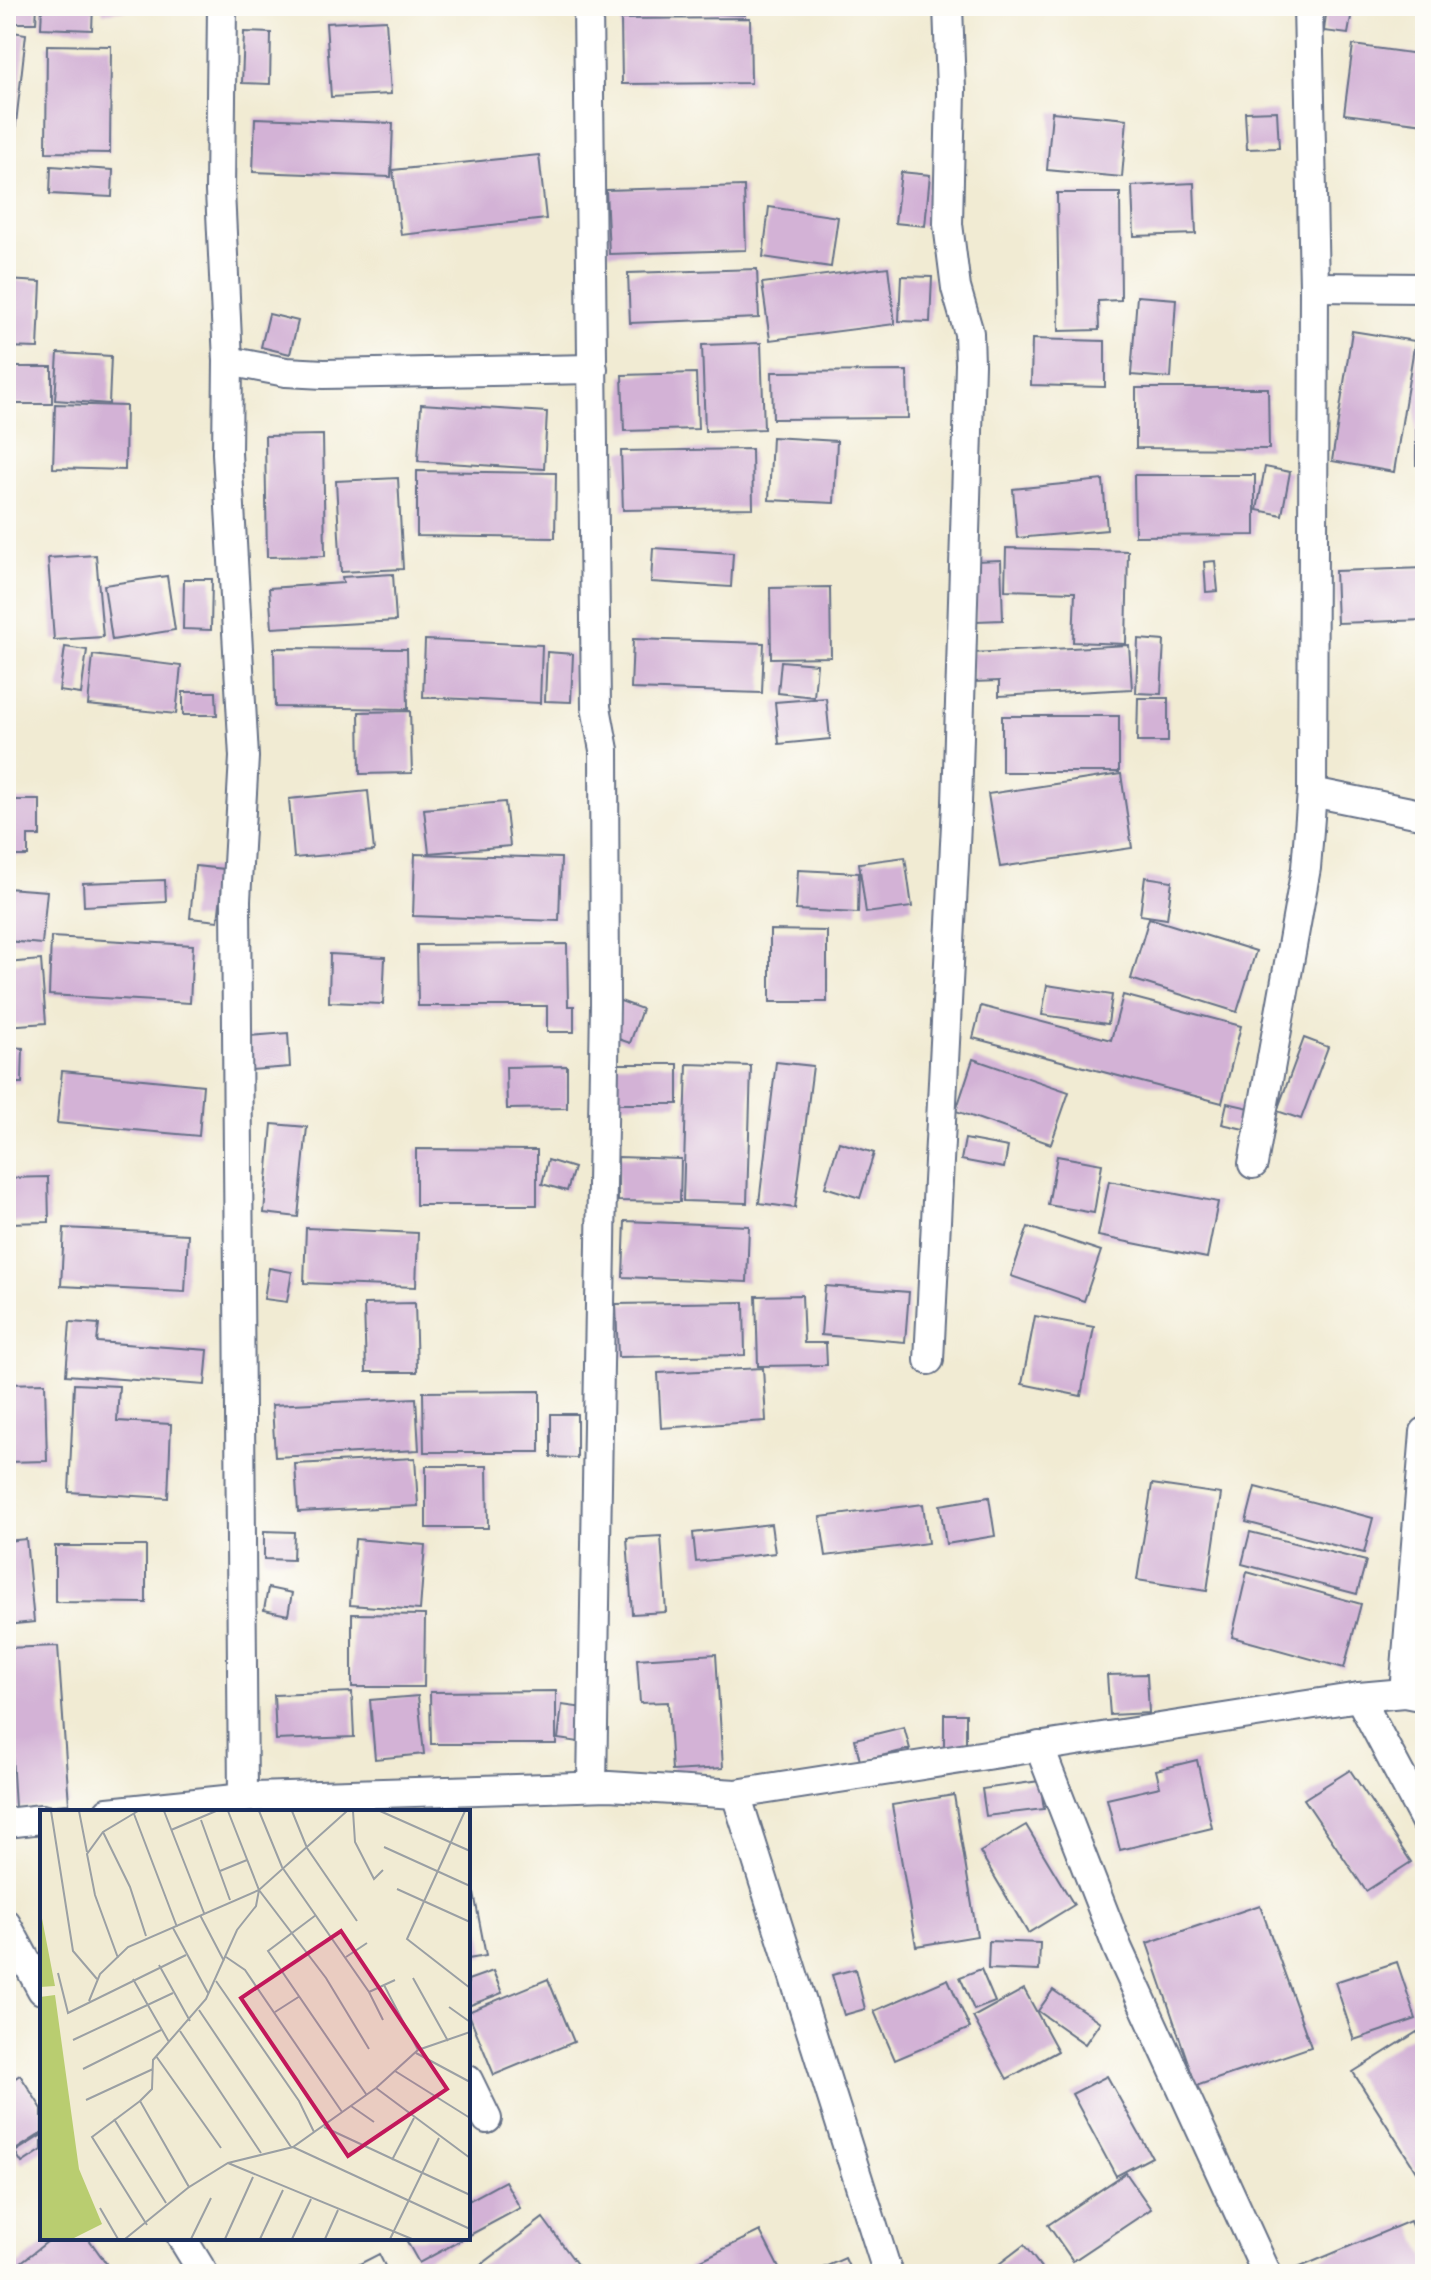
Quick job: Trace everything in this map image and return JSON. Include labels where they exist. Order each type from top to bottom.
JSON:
[{"type":"street","points":[[222,6],[220,191],[228,361],[227,453],[244,757],[236,900],[243,1797]]},
{"type":"street","points":[[588,6],[596,707],[604,750],[605,1004],[592,1786]]},
{"type":"street","points":[[929,1360],[957,804],[970,364],[969,333],[956,288],[948,224],[951,90],[948,6]]},
{"type":"street","points":[[1253,1164],[1306,868],[1312,792],[1314,287],[1308,6]]},
{"type":"street","points":[[1314,287],[1425,288]]},
{"type":"street","points":[[228,361],[286,372],[324,374],[593,369]]},
{"type":"street","points":[[1312,792],[1425,815]]},
{"type":"street","points":[[126,1810],[243,1797],[368,1803],[592,1786],[736,1794],[1359,1697],[1415,1695],[1425,1432]]},
{"type":"street","points":[[1359,1697],[1425,1821]]},
{"type":"street","points":[[1039,1746],[1118,1949],[1267,2274]]},
{"type":"street","points":[[736,1794],[888,2274]]},
{"type":"street","points":[[6,1823],[40,1819]]},
{"type":"street","points":[[6,1924],[40,1986]]},
{"type":"street","points":[[470,2084],[487,2119]]},
{"type":"street","points":[[183,2240],[204,2274]]},
{"type":"building","points":[[7,6],[37,6],[36,23],[7,23]]},
{"type":"building","points":[[42,6],[93,6],[92,30],[41,28]]},
{"type":"building","points":[[102,6],[138,6],[138,8],[103,13]]},
{"type":"building","points":[[621,6],[745,6],[745,15],[621,10]]},
{"type":"building","points":[[1046,6],[1101,6],[1100,13]]},
{"type":"building","points":[[1327,6],[1353,6],[1348,34],[1324,31]]},
{"type":"building","points":[[750,18],[751,83],[622,84],[621,19]]},
{"type":"building","points":[[386,20],[391,94],[331,97],[326,23]]},
{"type":"building","points":[[6,31],[26,34],[11,168],[6,168]]},
{"type":"building","points":[[244,32],[271,33],[270,84],[242,83]]},
{"type":"building","points":[[47,45],[111,46],[110,153],[46,152]]},
{"type":"building","points":[[1353,45],[1425,55],[1425,124],[1344,114]]},
{"type":"building","points":[[1277,111],[1279,148],[1247,149],[1245,112]]},
{"type":"building","points":[[1052,112],[1127,119],[1122,177],[1047,170]]},
{"type":"building","points":[[255,118],[393,123],[391,177],[253,172]]},
{"type":"building","points":[[539,155],[546,219],[401,235],[393,170]]},
{"type":"building","points":[[51,166],[113,170],[112,197],[50,194]]},
{"type":"building","points":[[901,172],[930,175],[925,226],[895,223]]},
{"type":"building","points":[[1194,183],[1196,234],[1134,236],[1132,186]]},
{"type":"building","points":[[744,186],[746,250],[609,254],[606,190]]},
{"type":"building","points":[[1057,193],[1120,193],[1121,300],[1098,301],[1099,330],[1059,331]]},
{"type":"building","points":[[769,207],[838,217],[831,267],[763,257]]},
{"type":"building","points":[[888,267],[895,324],[770,340],[762,283]]},
{"type":"building","points":[[757,269],[759,318],[630,323],[628,273]]},
{"type":"building","points":[[901,276],[932,277],[930,322],[899,321]]},
{"type":"building","points":[[6,280],[41,282],[38,348],[6,347]]},
{"type":"building","points":[[1137,296],[1176,299],[1171,378],[1131,375]]},
{"type":"building","points":[[269,314],[298,321],[290,354],[261,347]]},
{"type":"building","points":[[1352,331],[1415,341],[1394,472],[1332,461]]},
{"type":"building","points":[[1032,339],[1105,341],[1105,387],[1031,385]]},
{"type":"building","points":[[761,343],[764,429],[705,431],[702,345]]},
{"type":"building","points":[[1416,345],[1425,345],[1425,465],[1416,465]]},
{"type":"building","points":[[58,353],[111,356],[109,404],[55,400]]},
{"type":"building","points":[[6,367],[52,367],[52,404],[6,404]]},
{"type":"building","points":[[907,371],[908,418],[773,419],[772,372]]},
{"type":"building","points":[[696,373],[698,429],[624,431],[622,375]]},
{"type":"building","points":[[1136,388],[1268,388],[1269,449],[1136,448]]},
{"type":"building","points":[[55,404],[126,406],[125,470],[53,468]]},
{"type":"building","points":[[421,404],[547,412],[544,469],[418,461]]},
{"type":"building","points":[[323,435],[325,556],[267,557],[265,436]]},
{"type":"building","points":[[772,437],[837,441],[834,503],[769,500]]},
{"type":"building","points":[[752,449],[753,508],[623,510],[621,451]]},
{"type":"building","points":[[1265,467],[1290,472],[1282,515],[1257,510]]},
{"type":"building","points":[[417,471],[556,473],[555,538],[417,536]]},
{"type":"building","points":[[1134,475],[1255,475],[1255,535],[1135,536]]},
{"type":"building","points":[[398,478],[403,569],[341,572],[336,481]]},
{"type":"building","points":[[1103,480],[1107,530],[1017,538],[1013,489]]},
{"type":"building","points":[[653,548],[733,553],[731,587],[651,582]]},
{"type":"building","points":[[1006,548],[1128,551],[1126,644],[1073,642],[1075,592],[1005,590]]},
{"type":"building","points":[[96,555],[103,637],[54,640],[48,558]]},
{"type":"building","points":[[1001,560],[1003,620],[976,621],[974,561]]},
{"type":"building","points":[[1215,561],[1218,591],[1206,592],[1204,562]]},
{"type":"building","points":[[1425,568],[1425,620],[1337,623],[1335,571]]},
{"type":"building","points":[[393,574],[396,621],[272,628],[269,588],[343,583],[342,577]]},
{"type":"building","points":[[167,576],[175,630],[112,640],[104,585]]},
{"type":"building","points":[[184,579],[212,579],[211,630],[183,629]]},
{"type":"building","points":[[830,587],[831,657],[771,658],[770,588]]},
{"type":"building","points":[[633,639],[764,643],[762,693],[631,689]]},
{"type":"building","points":[[1138,639],[1164,641],[1161,694],[1136,693]]},
{"type":"building","points":[[425,640],[542,645],[540,703],[423,697]]},
{"type":"building","points":[[1129,645],[1132,689],[999,696],[999,681],[973,682],[971,653]]},
{"type":"building","points":[[65,647],[87,650],[81,694],[59,691]]},
{"type":"building","points":[[274,648],[407,649],[408,709],[275,707]]},
{"type":"building","points":[[547,652],[573,654],[571,702],[545,701]]},
{"type":"building","points":[[93,655],[181,666],[176,714],[88,705]]},
{"type":"building","points":[[781,661],[817,664],[814,697],[778,693]]},
{"type":"building","points":[[183,692],[216,692],[217,715],[183,715]]},
{"type":"building","points":[[826,698],[830,739],[779,744],[775,702]]},
{"type":"building","points":[[1138,698],[1168,698],[1168,742],[1137,742]]},
{"type":"building","points":[[410,711],[412,773],[360,774],[359,712]]},
{"type":"building","points":[[1002,716],[1119,716],[1119,772],[1002,772]]},
{"type":"building","points":[[1121,774],[1132,848],[1000,867],[988,794]]},
{"type":"building","points":[[368,791],[374,851],[294,858],[289,799]]},
{"type":"building","points":[[6,800],[40,800],[40,836],[28,836],[28,856],[6,856]]},
{"type":"building","points":[[505,802],[510,846],[429,853],[424,809]]},
{"type":"building","points":[[415,854],[561,858],[559,921],[413,916]]},
{"type":"building","points":[[905,857],[912,907],[866,913],[859,863]]},
{"type":"building","points":[[195,866],[224,869],[218,921],[190,918]]},
{"type":"building","points":[[798,870],[859,873],[858,913],[796,910]]},
{"type":"building","points":[[1145,877],[1172,881],[1167,919],[1140,915]]},
{"type":"building","points":[[165,880],[166,902],[84,906],[83,883]]},
{"type":"building","points":[[6,888],[47,891],[42,944],[6,941]]},
{"type":"building","points":[[1149,918],[1256,951],[1237,1012],[1131,979]]},
{"type":"building","points":[[770,930],[827,931],[827,1002],[770,1002]]},
{"type":"building","points":[[51,937],[193,945],[190,1003],[49,995]]},
{"type":"building","points":[[567,944],[568,1006],[574,1006],[574,1032],[547,1032],[547,1006],[418,1006],[417,945]]},
{"type":"building","points":[[330,954],[385,957],[383,1004],[329,1002]]},
{"type":"building","points":[[41,960],[46,1023],[6,1026],[6,963]]},
{"type":"building","points":[[1047,985],[1112,995],[1108,1024],[1042,1015]]},
{"type":"building","points":[[1123,995],[1241,1026],[1222,1103],[973,1038],[981,1006],[1111,1040]]},
{"type":"building","points":[[618,1000],[642,1009],[630,1043],[607,1035]]},
{"type":"building","points":[[288,1033],[290,1067],[251,1070],[249,1036]]},
{"type":"building","points":[[1304,1038],[1328,1047],[1301,1119],[1277,1111]]},
{"type":"building","points":[[6,1047],[23,1048],[22,1083],[6,1083]]},
{"type":"building","points":[[973,1059],[1069,1092],[1051,1144],[956,1111]]},
{"type":"building","points":[[776,1062],[813,1066],[795,1208],[759,1203]]},
{"type":"building","points":[[615,1064],[678,1064],[678,1104],[615,1104]]},
{"type":"building","points":[[687,1064],[751,1066],[747,1203],[683,1201]]},
{"type":"building","points":[[567,1066],[567,1108],[507,1109],[506,1067]]},
{"type":"building","points":[[62,1071],[203,1085],[199,1136],[57,1123]]},
{"type":"building","points":[[1227,1103],[1254,1109],[1248,1130],[1222,1124]]},
{"type":"building","points":[[272,1124],[307,1127],[298,1217],[264,1213]]},
{"type":"building","points":[[965,1139],[1008,1147],[1004,1168],[961,1160]]},
{"type":"building","points":[[839,1142],[874,1153],[860,1198],[825,1187]]},
{"type":"building","points":[[416,1149],[537,1150],[537,1205],[416,1205]]},
{"type":"building","points":[[1057,1156],[1102,1164],[1094,1213],[1048,1205]]},
{"type":"building","points":[[618,1157],[681,1159],[680,1202],[618,1201]]},
{"type":"building","points":[[548,1160],[574,1168],[567,1191],[542,1184]]},
{"type":"building","points":[[48,1177],[49,1222],[6,1223],[6,1178]]},
{"type":"building","points":[[1109,1181],[1218,1202],[1207,1258],[1098,1236]]},
{"type":"building","points":[[625,1221],[749,1226],[747,1282],[623,1277]]},
{"type":"building","points":[[1028,1227],[1101,1251],[1084,1301],[1011,1276]]},
{"type":"building","points":[[64,1228],[188,1234],[185,1292],[61,1286]]},
{"type":"building","points":[[306,1228],[418,1233],[416,1287],[304,1283]]},
{"type":"building","points":[[269,1268],[292,1272],[287,1302],[264,1299]]},
{"type":"building","points":[[825,1286],[909,1292],[905,1342],[821,1335]]},
{"type":"building","points":[[802,1295],[804,1343],[826,1343],[827,1365],[758,1366],[756,1296]]},
{"type":"building","points":[[744,1302],[745,1355],[618,1357],[616,1304]]},
{"type":"building","points":[[415,1303],[417,1372],[366,1372],[364,1304]]},
{"type":"building","points":[[1035,1316],[1094,1327],[1081,1396],[1022,1384]]},
{"type":"building","points":[[70,1322],[99,1324],[97,1342],[208,1350],[205,1385],[66,1375]]},
{"type":"building","points":[[763,1368],[766,1421],[661,1428],[658,1373]]},
{"type":"building","points":[[45,1383],[47,1461],[6,1462],[6,1384]]},
{"type":"building","points":[[74,1384],[119,1386],[117,1421],[171,1424],[168,1498],[69,1492]]},
{"type":"building","points":[[540,1391],[540,1452],[424,1452],[423,1392]]},
{"type":"building","points":[[416,1398],[419,1450],[275,1457],[272,1405]]},
{"type":"building","points":[[551,1414],[577,1414],[577,1458],[551,1457]]},
{"type":"building","points":[[415,1458],[418,1506],[298,1512],[295,1464]]},
{"type":"building","points":[[426,1466],[487,1466],[488,1528],[426,1528]]},
{"type":"building","points":[[1152,1484],[1221,1494],[1207,1591],[1137,1580]]},
{"type":"building","points":[[1255,1487],[1373,1518],[1364,1553],[1246,1522]]},
{"type":"building","points":[[989,1497],[995,1536],[946,1544],[940,1505]]},
{"type":"building","points":[[923,1504],[928,1543],[826,1556],[820,1517]]},
{"type":"building","points":[[771,1524],[775,1553],[696,1562],[693,1533]]},
{"type":"building","points":[[264,1531],[294,1532],[293,1560],[264,1559]]},
{"type":"building","points":[[1250,1532],[1366,1561],[1357,1594],[1242,1564]]},
{"type":"building","points":[[661,1536],[666,1612],[632,1614],[627,1538]]},
{"type":"building","points":[[26,1539],[34,1622],[6,1625],[6,1541]]},
{"type":"building","points":[[355,1539],[425,1545],[420,1610],[350,1605]]},
{"type":"building","points":[[55,1546],[146,1546],[146,1603],[55,1602]]},
{"type":"building","points":[[1247,1572],[1361,1604],[1344,1668],[1232,1637]]},
{"type":"building","points":[[268,1588],[292,1593],[288,1615],[264,1610]]},
{"type":"building","points":[[352,1614],[425,1615],[424,1687],[352,1687]]},
{"type":"building","points":[[58,1646],[69,1804],[15,1808],[6,1648]]},
{"type":"building","points":[[716,1654],[723,1768],[672,1771],[668,1702],[640,1703],[637,1659]]},
{"type":"building","points":[[1147,1674],[1149,1713],[1110,1715],[1107,1675]]},
{"type":"building","points":[[556,1691],[556,1744],[431,1744],[430,1692]]},
{"type":"building","points":[[352,1692],[354,1737],[276,1740],[274,1695]]},
{"type":"building","points":[[418,1696],[424,1754],[375,1759],[370,1700]]},
{"type":"building","points":[[562,1705],[584,1708],[579,1742],[558,1739]]},
{"type":"building","points":[[944,1714],[966,1714],[966,1747],[944,1746]]},
{"type":"building","points":[[904,1727],[910,1749],[860,1761],[855,1739]]},
{"type":"building","points":[[1197,1760],[1212,1828],[1120,1850],[1107,1799],[1160,1787],[1156,1770]]},
{"type":"building","points":[[1350,1770],[1411,1862],[1366,1891],[1304,1799]]},
{"type":"building","points":[[1040,1781],[1044,1809],[986,1816],[982,1789]]},
{"type":"building","points":[[954,1795],[977,1936],[916,1946],[892,1805]]},
{"type":"building","points":[[1026,1825],[1074,1905],[1028,1933],[980,1852]]},
{"type":"building","points":[[473,1888],[486,1956],[470,1959],[470,1889]]},
{"type":"building","points":[[1260,1905],[1311,2047],[1196,2086],[1147,1943]]},
{"type":"building","points":[[989,1941],[1040,1943],[1039,1971],[988,1969]]},
{"type":"building","points":[[1397,1962],[1416,2019],[1354,2040],[1335,1982]]},
{"type":"building","points":[[855,1969],[865,2009],[844,2015],[832,1975]]},
{"type":"building","points":[[981,1969],[995,2002],[974,2010],[960,1977]]},
{"type":"building","points":[[493,1971],[502,1993],[470,2005],[470,1979]]},
{"type":"building","points":[[548,1979],[574,2042],[494,2075],[470,2011]]},
{"type":"building","points":[[948,1979],[970,2028],[895,2060],[874,2011]]},
{"type":"building","points":[[1024,1989],[1058,2051],[1007,2079],[973,2017]]},
{"type":"building","points":[[1053,1990],[1100,2022],[1085,2044],[1038,2011]]},
{"type":"building","points":[[1417,2032],[1425,2045],[1425,2185],[1353,2072]]},
{"type":"building","points":[[20,2075],[40,2106],[40,2134],[6,2156],[6,2084]]},
{"type":"building","points":[[1107,2076],[1152,2157],[1116,2176],[1072,2094]]},
{"type":"building","points":[[40,2136],[40,2151],[22,2163],[15,2152]]},
{"type":"building","points":[[1126,2173],[1151,2209],[1073,2261],[1048,2225]]},
{"type":"building","points":[[505,2181],[520,2208],[470,2235],[470,2200]]},
{"type":"building","points":[[543,2218],[579,2267],[570,2274],[469,2274]]},
{"type":"building","points":[[1410,2221],[1425,2257],[1425,2274],[1295,2274],[1293,2270]]},
{"type":"building","points":[[760,2231],[782,2274],[691,2274],[687,2267]]},
{"type":"building","points":[[49,2240],[89,2240],[111,2270],[105,2274],[6,2274]]},
{"type":"building","points":[[406,2240],[461,2240],[419,2263]]},
{"type":"building","points":[[1024,2245],[1046,2274],[986,2274]]},
{"type":"building","points":[[379,2254],[389,2274],[340,2274]]},
{"type":"building","points":[[845,2258],[852,2274],[820,2274],[818,2270]]}]
